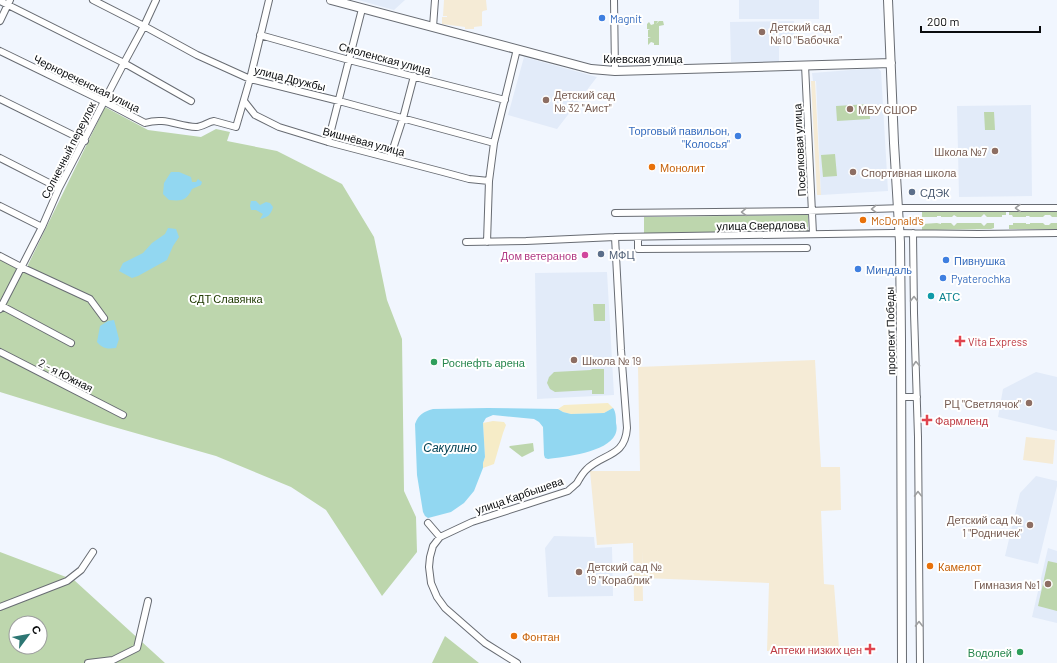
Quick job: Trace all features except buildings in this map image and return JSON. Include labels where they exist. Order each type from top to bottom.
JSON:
[{"type":"main road","name":"Киевская улица","points":[[331,0],[591,68],[615,71],[891,63]]},
{"type":"main road","name":"проспект Победы","points":[[888,0],[899,233],[901,338],[902,663]]},
{"type":"street","name":"улица Дружбы","points":[[93,0],[197,55],[250,79],[339,101],[494,143]]},
{"type":"street","name":"Солнечный переулок","points":[[1,307],[156,0]]},
{"type":"street","name":"Чернореченская улица","points":[[0,51],[145,123],[163,120],[198,127],[214,122],[236,127],[250,79],[269,0]]},
{"type":"street","points":[[433,27],[434,0]]},
{"type":"street","points":[[614,0],[615,71]]},
{"type":"street","points":[[0,1],[9,2],[124,63],[191,101]]},
{"type":"street","points":[[0,21],[9,2]]},
{"type":"street","points":[[328,142],[362,9]]},
{"type":"street","name":"Смоленская улица","points":[[260,35],[349,60],[504,100]]},
{"type":"street","points":[[487,242],[489,181],[494,143],[517,49]]},
{"type":"street","name":"Поселковая улица","points":[[805,65],[813,234]]},
{"type":"street","points":[[390,158],[403,118],[414,76]]},
{"type":"street","points":[[0,99],[84,141]]},
{"type":"street","name":"Вишнёвая улица","points":[[244,101],[255,115],[279,127],[328,142],[469,179],[489,181]]},
{"type":"street","points":[[0,158],[60,188]]},
{"type":"street","points":[[0,206],[42,227]]},
{"type":"street","name":"улица Свердлова","points":[[614,214],[898,208],[1057,208]]},
{"type":"street","name":"улица Свердлова","points":[[466,242],[615,237],[899,233],[1057,233]]},
{"type":"street","points":[[913,233],[914,338],[917,397],[920,663]]},
{"type":"street","name":"улица Карбышева","points":[[440,537],[472,522],[568,491],[576,484],[585,470],[620,449],[624,444],[627,437],[627,428],[615,237]]},
{"type":"street","points":[[638,237],[638,249],[807,248]]},
{"type":"street","points":[[0,256],[90,299],[104,318]]},
{"type":"street","points":[[1,307],[71,343]]},
{"type":"street","points":[[901,338],[914,338]]},
{"type":"street","name":"2 - я Южная","points":[[0,352],[122,415]]},
{"type":"street","points":[[901,397],[917,397]]},
{"type":"street","points":[[428,523],[440,537],[433,546],[429,567],[431,583],[437,597],[444,608],[485,643],[517,663]]},
{"type":"street","points":[[0,607],[67,582],[81,570],[93,552]]},
{"type":"street","points":[[88,663],[122,660],[136,648],[148,601]]},
{"type":"shaded area","points":[[358,0],[405,0],[394,10]]},
{"type":"shaded area","points":[[444,0],[486,0],[487,10],[482,12],[482,26],[474,27],[474,29],[465,29],[465,27],[442,24],[442,17],[447,17],[443,16]]},
{"type":"shaded area","points":[[739,0],[819,0],[819,19],[739,19]]},
{"type":"shaded area","name":"Детский сад №10 \"Бабочка\"","points":[[794,21],[794,43],[785,43],[779,47],[779,62],[731,62],[730,22]]},
{"type":"shaded area","name":"Детский сад № 32 \"Аист\"","points":[[524,57],[597,77],[557,129],[508,115]]},
{"type":"shaded area","points":[[877,68],[881,71],[888,191],[821,195],[816,81],[813,81],[812,73]]},
{"type":"shaded area","points":[[811,81],[815,81],[821,195],[817,195]]},
{"type":"shaded area","name":"Школа №7","points":[[1031,105],[1032,196],[959,197],[957,106]]},
{"type":"shaded area","name":"Школа № 19","points":[[607,272],[614,395],[537,399],[535,273]]},
{"type":"shaded area","points":[[815,360],[821,467],[840,467],[841,510],[821,511],[824,584],[834,585],[839,648],[767,651],[769,583],[643,578],[642,551],[643,601],[634,601],[633,543],[597,545],[590,471],[640,471],[638,367]]},
{"type":"shaded area","name":"РЦ \"Светлячок\"","points":[[1036,372],[1057,377],[1057,431],[998,417],[1003,389]]},
{"type":"shaded area","points":[[1026,437],[1055,440],[1053,464],[1023,460]]},
{"type":"shaded area","name":"Детский сад № 1 \"Родничек\"","points":[[1036,476],[1057,481],[1038,564],[1005,556],[1020,493]]},
{"type":"shaded area","name":"Детский сад № 19 \"Кораблик\"","points":[[554,536],[594,537],[595,548],[612,547],[613,596],[548,597],[545,548]]},
{"type":"shaded area","name":"Гимназия №1","points":[[1048,548],[1057,551],[1057,623],[1032,617]]},
{"type":"green space","points":[[654,21],[658,21],[656,24],[659,21],[663,21],[664,25],[659,26],[659,45],[654,45],[654,43],[651,42],[648,45],[648,38],[651,38],[648,37],[648,30],[650,29],[647,29],[647,24],[649,22],[651,25],[654,24]]},
{"type":"green space","points":[[869,104],[870,119],[837,121],[836,106]]},
{"type":"green space","name":"СДТ Славянка","points":[[105,107],[148,130],[201,137],[216,129],[230,132],[227,141],[277,151],[342,184],[374,237],[387,300],[402,339],[404,491],[416,517],[417,552],[382,596],[326,510],[291,487],[216,456],[107,425],[0,392],[0,256],[26,269]]},
{"type":"green space","points":[[984,112],[994,112],[995,130],[985,130]]},
{"type":"green space","points":[[835,154],[837,176],[823,177],[821,155]]},
{"type":"green space","points":[[922,210],[1006,210],[1006,215],[1002,215],[1002,217],[987,217],[984,214],[981,217],[957,217],[954,215],[952,217],[922,217]]},
{"type":"green space","points":[[1009,210],[1057,210],[1057,217],[1045,215],[1043,217],[1013,217],[1012,215],[1009,215]]},
{"type":"green space","points":[[808,215],[808,231],[644,234],[644,217]]},
{"type":"green space","points":[[951,223],[954,226],[957,223],[981,223],[984,226],[987,223],[994,223],[994,228],[922,230],[922,224]]},
{"type":"green space","points":[[1013,223],[1043,223],[1045,225],[1049,225],[1051,223],[1057,223],[1057,229],[1009,229],[1009,225],[1013,225]]},
{"type":"green space","points":[[593,304],[605,304],[605,321],[594,321]]},
{"type":"green space","points":[[604,369],[604,394],[592,394],[592,390],[555,392],[550,389],[547,383],[549,377],[554,372]]},
{"type":"green space","points":[[533,443],[534,451],[522,457],[509,447],[510,446]]},
{"type":"green space","points":[[0,552],[74,580],[165,663],[0,663]]},
{"type":"green space","points":[[1048,561],[1057,563],[1057,611],[1038,606]]},
{"type":"green space","points":[[445,636],[479,663],[432,663]]},
{"type":"sand","points":[[608,403],[613,408],[604,413],[571,414],[558,409],[564,405]]},
{"type":"sand","points":[[493,421],[504,422],[506,425],[494,464],[483,468],[485,457],[483,423]]},
{"type":"water","points":[[171,172],[179,172],[191,177],[192,182],[196,182],[198,179],[202,182],[201,185],[192,189],[186,198],[169,200],[163,194],[164,183]]},
{"type":"water","points":[[251,201],[256,201],[260,205],[266,202],[270,203],[273,207],[270,214],[265,218],[260,219],[263,214],[256,210],[251,210]]},
{"type":"water","points":[[168,228],[176,229],[179,237],[167,260],[132,278],[119,271],[123,263],[143,253],[152,243],[165,234]]},
{"type":"water","points":[[114,320],[119,339],[116,348],[106,348],[97,342],[100,326],[108,321]]},
{"type":"water","name":"Сакулино","points":[[613,408],[616,415],[617,428],[611,441],[604,446],[585,453],[548,459],[545,458],[544,455],[543,427],[539,422],[534,419],[493,415],[486,418],[483,423],[485,457],[483,468],[474,491],[464,503],[451,512],[428,518],[423,512],[417,475],[415,424],[418,418],[427,411],[433,409],[558,409],[571,414],[604,413]]},
{"type":"place","name":"Magnit","points":[[602,18]]},
{"type":"place","name":"Детский сад №10 \"Бабочка\"","points":[[762,32]]},
{"type":"place","name":"Детский сад № 32 \"Аист\"","points":[[546,100]]},
{"type":"place","name":"МБУ СШОР","points":[[850,109]]},
{"type":"place","name":"Торговый павильон, \"Колосья\"","points":[[738,136]]},
{"type":"place","name":"Школа №7","points":[[995,151]]},
{"type":"place","name":"Монолит","points":[[652,167]]},
{"type":"place","name":"Спортивная школа","points":[[853,172]]},
{"type":"place","name":"СДЭК","points":[[912,192]]},
{"type":"place","name":"McDonald's","points":[[863,220]]},
{"type":"place","name":"МФЦ","points":[[601,254]]},
{"type":"place","name":"Дом ветеранов","points":[[585,255]]},
{"type":"place","name":"Пивнушка","points":[[946,260]]},
{"type":"place","name":"Миндаль","points":[[858,269]]},
{"type":"place","name":"Pyaterochka","points":[[943,278]]},
{"type":"place","name":"АТС","points":[[931,296]]},
{"type":"place","name":"Vita Express","points":[[960,341]]},
{"type":"place","name":"Школа № 19","points":[[574,360]]},
{"type":"place","name":"Роснефть арена","points":[[434,362]]},
{"type":"place","name":"РЦ \"Светлячок\"","points":[[1029,403]]},
{"type":"place","name":"Фармленд","points":[[927,420]]},
{"type":"place","name":"Детский сад № 1 \"Родничек\"","points":[[1030,525]]},
{"type":"place","name":"Камелот","points":[[930,566]]},
{"type":"place","name":"Детский сад № 19 \"Кораблик\"","points":[[579,572]]},
{"type":"place","name":"Гимназия №1","points":[[1048,584]]},
{"type":"place","name":"Фонтан","points":[[514,636]]},
{"type":"place","name":"Аптеки низких цен","points":[[870,649]]},
{"type":"place","name":"Водолей","points":[[1020,652]]}]
